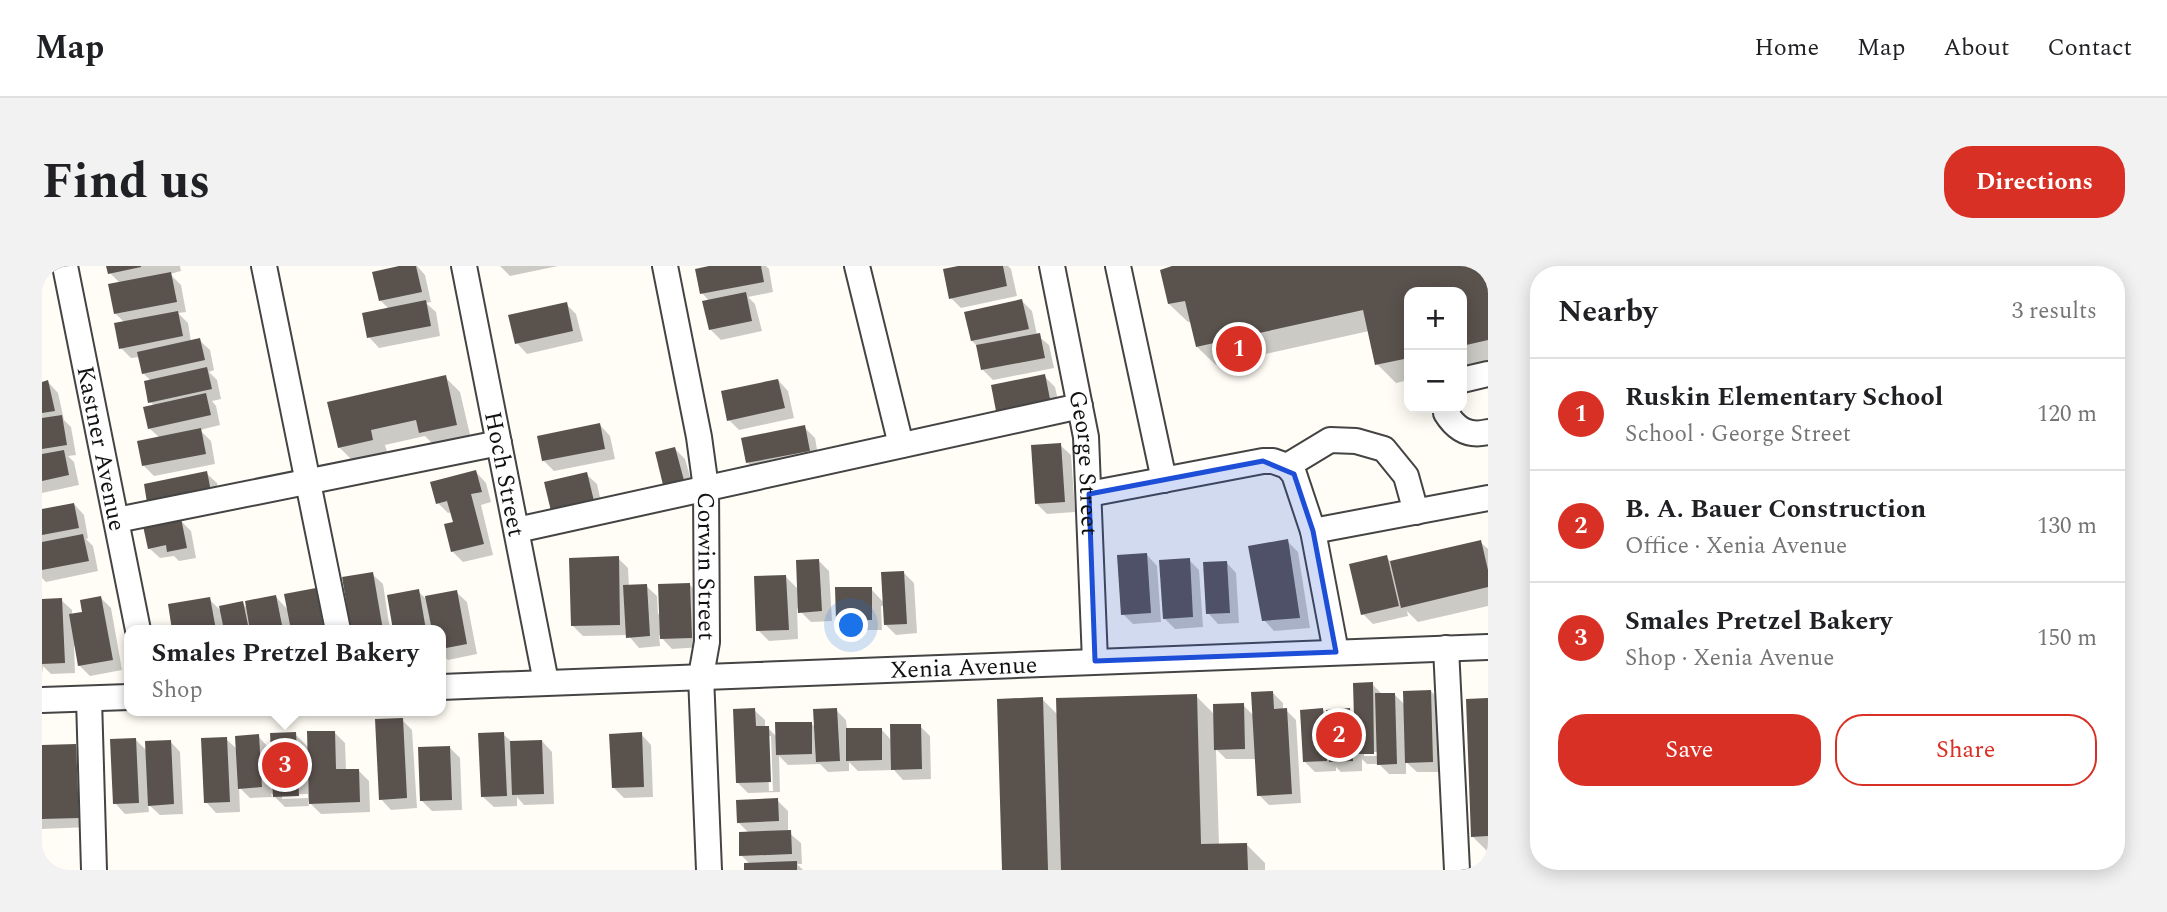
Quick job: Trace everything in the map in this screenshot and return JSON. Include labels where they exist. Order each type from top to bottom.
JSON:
[{"type":"street","name":"Kastner Avenue","points":[[65,266],[137,625]]},
{"type":"street","points":[[264,266],[337,625]]},
{"type":"street","name":"Hoch Street","points":[[464,266],[546,682]]},
{"type":"street","name":"Corwin Street","points":[[665,266],[699,437],[706,488],[707,642],[701,676],[709,870]]},
{"type":"street","points":[[857,266],[901,446]]},
{"type":"street","name":"George Street","points":[[1052,266],[1086,436],[1095,661]]},
{"type":"street","points":[[1118,266],[1164,480]]},
{"type":"street","points":[[1467,379],[1488,374]]},
{"type":"street","points":[[517,530],[1080,406]]},
{"type":"street","points":[[1446,413],[1453,425],[1469,434],[1488,432]]},
{"type":"street","points":[[1287,466],[1330,440],[1356,441],[1384,449],[1406,476],[1416,512]]},
{"type":"street","points":[[117,520],[499,443]]},
{"type":"street","points":[[1089,494],[1263,461],[1287,466],[1294,474],[1313,531],[1336,652]]},
{"type":"street","points":[[1313,531],[1488,498]]},
{"type":"street","name":"Xenia Avenue","points":[[446,687],[1488,647]]},
{"type":"street","points":[[1446,648],[1457,870]]},
{"type":"street","points":[[42,700],[124,697]]},
{"type":"street","points":[[89,699],[94,870]]},
{"type":"highlighted area","points":[[1263,461],[1294,474],[1313,531],[1336,652],[1095,661],[1089,494]]},
{"type":"building","points":[[106,266],[141,266],[141,267],[108,274]]},
{"type":"building","points":[[399,266],[416,266],[422,292],[379,301],[372,272]]},
{"type":"building","points":[[709,266],[761,266],[764,282],[700,294],[695,269]]},
{"type":"building","points":[[958,266],[1003,266],[1007,286],[949,299],[943,269]]},
{"type":"building","points":[[1172,266],[1488,266],[1488,340],[1467,345],[1467,287],[1404,287],[1404,359],[1375,365],[1363,310],[1196,347],[1185,301],[1168,304],[1160,270]]},
{"type":"building","points":[[171,272],[177,302],[114,314],[108,284]]},
{"type":"building","points":[[746,292],[752,321],[709,330],[702,301]]},
{"type":"building","points":[[1022,299],[1029,329],[971,341],[964,312]]},
{"type":"building","points":[[426,300],[431,326],[367,338],[362,313]]},
{"type":"building","points":[[567,302],[573,331],[515,344],[508,315]]},
{"type":"building","points":[[178,311],[183,336],[119,349],[114,323]]},
{"type":"building","points":[[1040,333],[1045,358],[981,370],[976,345]]},
{"type":"building","points":[[200,338],[205,360],[142,374],[137,352]]},
{"type":"building","points":[[207,367],[212,389],[148,403],[144,381]]},
{"type":"building","points":[[1045,374],[1050,399],[996,411],[991,385]]},
{"type":"building","points":[[446,375],[457,425],[419,433],[416,420],[371,430],[373,440],[338,448],[327,402]]},
{"type":"building","points":[[778,379],[785,408],[727,421],[721,391]]},
{"type":"building","points":[[48,380],[55,411],[42,413],[42,382]]},
{"type":"building","points":[[206,393],[211,415],[148,429],[143,407]]},
{"type":"building","points":[[62,415],[67,445],[42,449],[42,418]]},
{"type":"building","points":[[600,423],[605,449],[542,461],[537,436]]},
{"type":"building","points":[[805,425],[810,451],[746,463],[741,438]]},
{"type":"building","points":[[201,428],[206,454],[142,466],[137,441]]},
{"type":"building","points":[[1061,443],[1065,502],[1035,504],[1031,445]]},
{"type":"building","points":[[675,447],[685,484],[664,489],[655,452]]},
{"type":"building","points":[[64,450],[69,475],[42,481],[42,454]]},
{"type":"building","points":[[476,470],[482,492],[471,494],[484,544],[451,552],[444,524],[453,522],[447,501],[436,504],[430,482]]},
{"type":"building","points":[[207,471],[212,497],[148,509],[144,484]]},
{"type":"building","points":[[587,472],[594,501],[551,511],[544,482]]},
{"type":"building","points":[[74,503],[79,528],[42,535],[42,509]]},
{"type":"building","points":[[181,518],[187,548],[167,552],[166,545],[148,549],[143,526]]},
{"type":"building","points":[[83,534],[89,561],[42,570],[42,542]]},
{"type":"building","points":[[1288,539],[1300,618],[1262,621],[1248,546]]},
{"type":"building","points":[[1481,540],[1488,570],[1488,587],[1401,608],[1390,561]]},
{"type":"building","points":[[1147,553],[1151,613],[1121,615],[1117,555]]},
{"type":"building","points":[[1387,555],[1399,606],[1361,615],[1349,564]]},
{"type":"building","points":[[619,556],[620,625],[571,626],[569,558]]},
{"type":"building","points":[[1190,558],[1193,617],[1163,619],[1159,560]]},
{"type":"building","points":[[819,559],[822,611],[798,613],[796,560]]},
{"type":"building","points":[[1227,561],[1230,613],[1206,614],[1203,562]]},
{"type":"building","points":[[904,571],[907,624],[884,625],[881,572]]},
{"type":"building","points":[[373,572],[382,625],[350,625],[342,577]]},
{"type":"building","points":[[786,575],[789,630],[756,631],[754,576]]},
{"type":"building","points":[[690,583],[692,638],[660,639],[658,584]]},
{"type":"building","points":[[647,584],[650,636],[626,638],[623,585]]},
{"type":"building","points":[[835,587],[872,587],[872,620],[836,620]]},
{"type":"building","points":[[316,588],[323,625],[290,625],[284,594]]},
{"type":"building","points":[[419,589],[425,625],[392,625],[387,595]]},
{"type":"building","points":[[457,590],[467,644],[446,648],[446,625],[431,625],[425,596]]},
{"type":"building","points":[[276,595],[282,625],[249,625],[245,601]]},
{"type":"building","points":[[101,596],[113,660],[78,666],[69,614],[82,612],[80,600]]},
{"type":"building","points":[[210,597],[215,625],[171,625],[168,604]]},
{"type":"building","points":[[62,598],[65,663],[42,664],[42,599]]},
{"type":"building","points":[[243,601],[248,625],[223,625],[219,606]]},
{"type":"building","points":[[1373,682],[1374,754],[1355,754],[1353,683]]},
{"type":"building","points":[[1431,690],[1433,762],[1405,763],[1403,691]]},
{"type":"building","points":[[1273,691],[1274,709],[1287,708],[1292,794],[1257,796],[1251,692]]},
{"type":"building","points":[[1375,693],[1395,693],[1397,764],[1377,765]]},
{"type":"building","points":[[1197,694],[1201,844],[1247,843],[1248,870],[1061,870],[1056,698]]},
{"type":"building","points":[[1043,697],[1048,870],[1002,870],[997,699]]},
{"type":"building","points":[[1488,698],[1488,836],[1471,837],[1466,699]]},
{"type":"building","points":[[1244,703],[1245,749],[1214,750],[1213,704]]},
{"type":"building","points":[[755,708],[756,726],[769,726],[771,782],[736,783],[733,709]]},
{"type":"building","points":[[837,708],[840,761],[816,762],[813,709]]},
{"type":"building","points":[[1323,708],[1327,761],[1303,762],[1300,710]]},
{"type":"building","points":[[1350,708],[1353,761],[1329,762],[1326,710]]},
{"type":"building","points":[[403,718],[407,798],[379,800],[375,719]]},
{"type":"building","points":[[775,722],[812,722],[812,754],[776,755]]},
{"type":"building","points":[[890,724],[921,724],[922,769],[891,770]]},
{"type":"building","points":[[846,728],[882,728],[882,760],[846,761]]},
{"type":"building","points":[[307,731],[335,731],[336,769],[359,769],[360,802],[309,804]]},
{"type":"building","points":[[296,732],[299,796],[273,797],[270,733]]},
{"type":"building","points":[[504,732],[507,796],[481,797],[478,733]]},
{"type":"building","points":[[642,732],[644,787],[612,788],[609,734]]},
{"type":"building","points":[[259,734],[262,787],[238,789],[235,736]]},
{"type":"building","points":[[227,737],[230,802],[204,803],[201,738]]},
{"type":"building","points":[[136,738],[139,803],[113,804],[110,739]]},
{"type":"building","points":[[171,740],[174,804],[148,806],[145,741]]},
{"type":"building","points":[[542,740],[544,794],[512,795],[510,741]]},
{"type":"building","points":[[76,744],[79,818],[42,819],[42,745]]},
{"type":"building","points":[[450,746],[452,800],[420,801],[418,747]]},
{"type":"building","points":[[778,798],[779,821],[737,823],[736,800]]},
{"type":"building","points":[[791,830],[792,854],[739,856],[739,832]]},
{"type":"building","points":[[797,861],[797,870],[744,870],[744,863]]},
{"type":"place","name":"Ruskin Elementary School","points":[[1239,349]]},
{"type":"place","name":"B. A. Bauer Construction","points":[[1339,735]]},
{"type":"place","name":"Smales Pretzel Bakery","points":[[285,765]]}]
